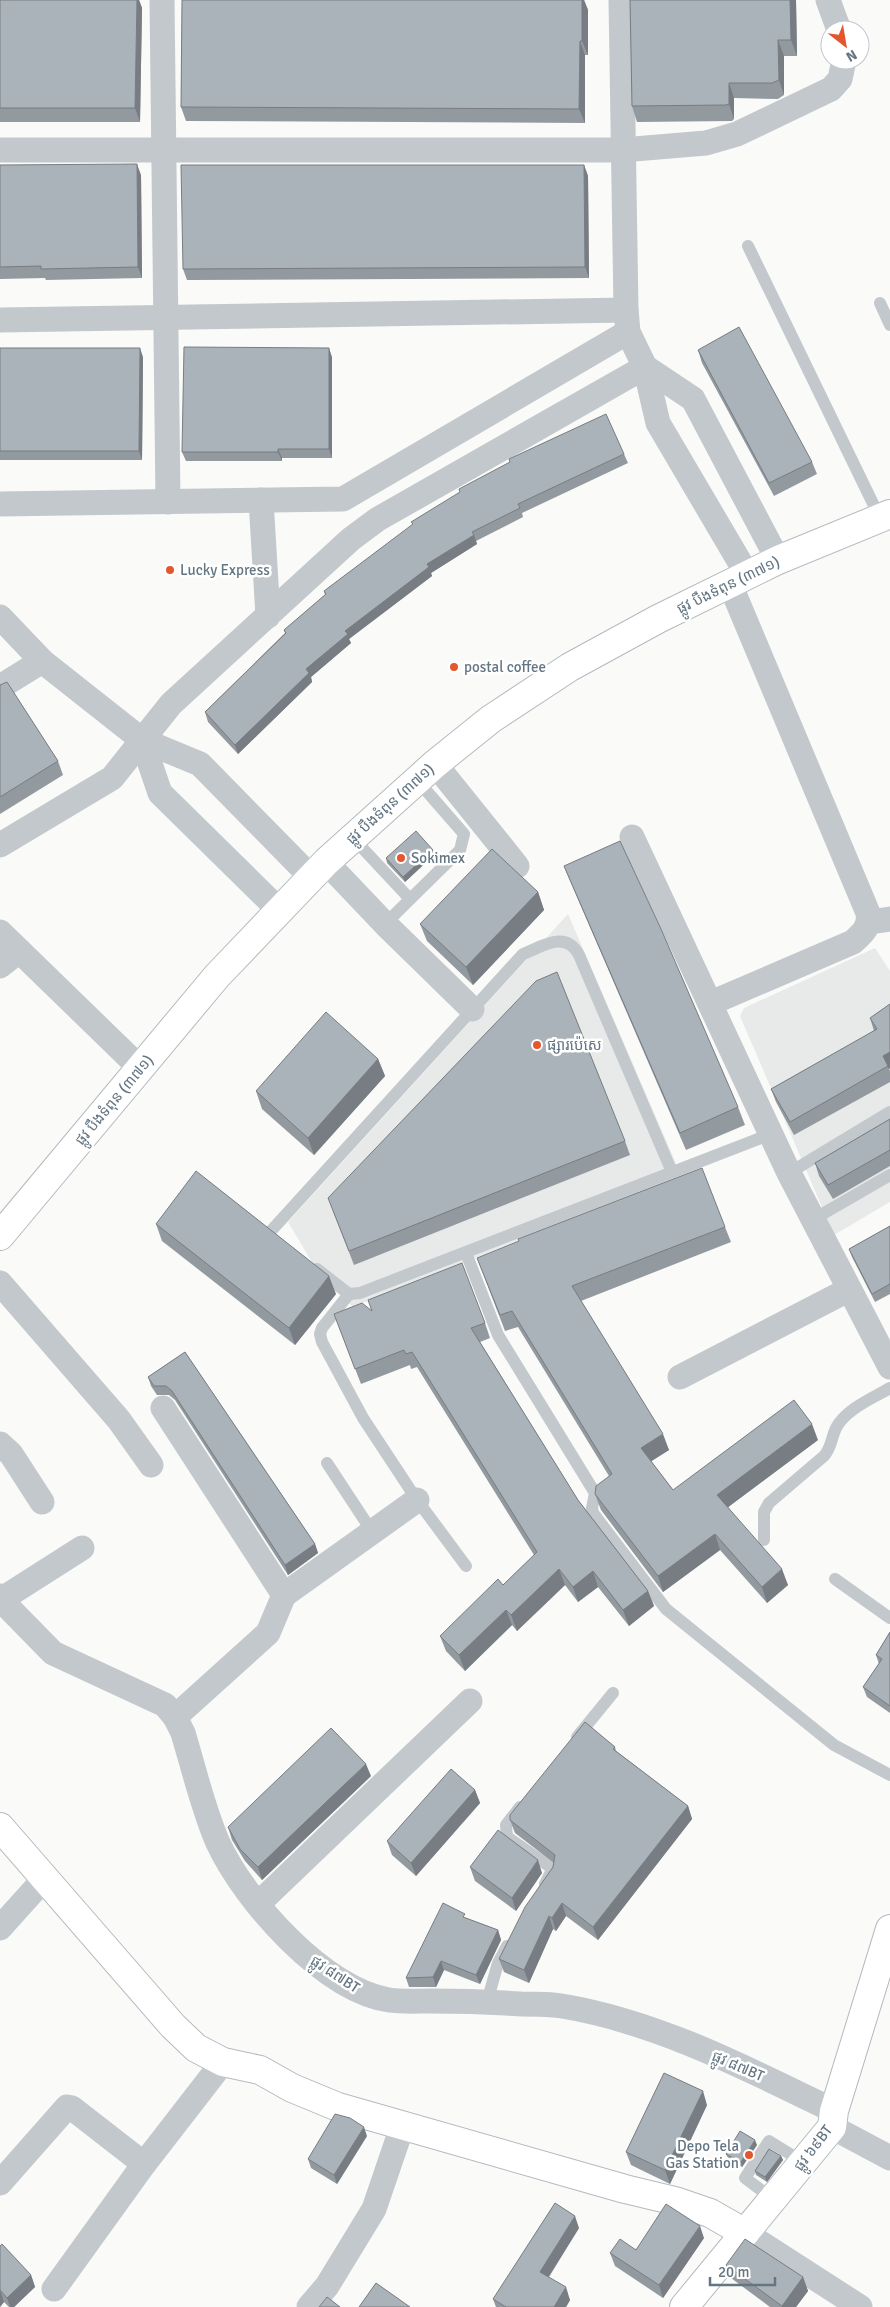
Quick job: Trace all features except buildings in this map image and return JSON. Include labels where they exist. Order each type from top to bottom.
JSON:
[{"type":"street","points":[[162,0],[168,502]]},
{"type":"street","points":[[622,0],[622,150],[627,321],[645,367],[658,422],[739,580],[868,913],[880,920],[853,942],[711,1003]]},
{"type":"street","points":[[828,0],[835,20]]},
{"type":"street","points":[[0,150],[622,150],[706,143],[737,134],[831,89],[840,80],[842,70]]},
{"type":"street","points":[[0,320],[166,317],[627,321]]},
{"type":"street","points":[[0,504],[343,499],[627,321]]},
{"type":"street","points":[[645,367],[694,399],[778,560]]},
{"type":"street","points":[[0,846],[112,778],[171,704],[351,539],[378,519],[645,367]]},
{"type":"street","points":[[262,500],[268,616]]},
{"type":"street","name":"ផ្លូវ បឹងទំពុន (៣៧១)","points":[[0,1236],[216,976],[352,837],[426,772],[491,719],[570,667],[658,619],[778,560],[885,516]]},
{"type":"street","points":[[0,617],[42,662],[142,740],[200,764],[318,870],[385,924],[472,1009]]},
{"type":"street","points":[[0,687],[42,662]]},
{"type":"street","points":[[142,740],[160,793],[279,910]]},
{"type":"street","points":[[426,772],[517,866]]},
{"type":"street","points":[[632,837],[789,1173],[890,1368]]},
{"type":"street","points":[[0,932],[140,1068]]},
{"type":"street","points":[[0,966],[19,951]]},
{"type":"street","points":[[0,1283],[119,1420],[151,1465]]},
{"type":"street","points":[[680,1377],[848,1290]]},
{"type":"street","points":[[163,1408],[284,1595]]},
{"type":"street","points":[[0,1444],[11,1454],[42,1502]]},
{"type":"street","points":[[175,1717],[268,1632],[284,1595],[417,1500]]},
{"type":"street","points":[[1,1598],[82,1548]]},
{"type":"street","name":"ផ្លូវ ៨៧BT","points":[[1,1598],[52,1653],[165,1705],[175,1717],[183,1733],[218,1842],[232,1870],[258,1904],[302,1951],[320,1967],[353,1988],[390,2000],[561,2006],[642,2027],[744,2067],[833,2119],[890,2158]]},
{"type":"street","points":[[258,1904],[470,1701]]},
{"type":"street","points":[[0,1827],[173,2026],[196,2048],[222,2062],[260,2070],[292,2088],[338,2107],[402,2127],[625,2189],[675,2200],[710,2213],[745,2233],[860,2307]]},
{"type":"street","points":[[0,1928],[45,1878]]},
{"type":"street","name":"ផ្លូវ ៦៩BT","points":[[684,2307],[803,2162],[833,2119],[890,1929]]},
{"type":"street","points":[[54,2289],[144,2164],[222,2062]]},
{"type":"street","points":[[0,2183],[67,2107],[72,2108],[144,2164]]},
{"type":"street","points":[[309,2307],[326,2286],[374,2209],[402,2127]]},
{"type":"lane","points":[[748,246],[885,516]]},
{"type":"lane","points":[[880,303],[890,325]]},
{"type":"lane","points":[[385,924],[460,850],[464,834],[426,772]]},
{"type":"lane","points":[[352,837],[410,899]]},
{"type":"lane","points":[[270,1232],[523,954],[558,941],[567,941],[574,946],[672,1172]]},
{"type":"lane","points":[[789,1173],[890,1112]]},
{"type":"lane","points":[[307,1261],[348,1294],[360,1293],[771,1134]]},
{"type":"lane","points":[[812,1220],[890,1175]]},
{"type":"lane","points":[[466,1253],[498,1335],[595,1493],[593,1513],[666,1609],[834,1745],[890,1775]]},
{"type":"lane","points":[[348,1294],[322,1328],[320,1334],[322,1342],[363,1418],[417,1500],[466,1566]]},
{"type":"lane","points":[[764,1540],[764,1512],[769,1503],[824,1456],[830,1449],[836,1427],[845,1416],[890,1388]]},
{"type":"lane","points":[[327,1463],[373,1532]]},
{"type":"lane","points":[[835,1579],[890,1618]]},
{"type":"lane","points":[[569,1747],[613,1693]]},
{"type":"lane","points":[[531,1794],[506,1825],[507,1838],[552,1870],[551,1875],[537,1896]]},
{"type":"lane","points":[[486,2002],[498,1963],[514,1932]]},
{"type":"lane","points":[[773,2199],[745,2178],[769,2141],[803,2162]]},
{"type":"shaded area","name":"ផ្សារប៉េសេ","points":[[568,914],[681,1175],[353,1307],[322,1279],[288,1222]]},
{"type":"shaded area","points":[[875,948],[890,971],[890,1202],[834,1235],[740,1016],[744,1008]]},
{"type":"place","name":"Lucky Express","points":[[170,570]]},
{"type":"place","name":"postal coffee","points":[[454,667]]},
{"type":"place","name":"Sokimex","points":[[401,858]]},
{"type":"place","name":"ផ្សារប៉េសេ","points":[[537,1045]]},
{"type":"place","name":"Depo Tela Gas Station","points":[[749,2155]]}]
